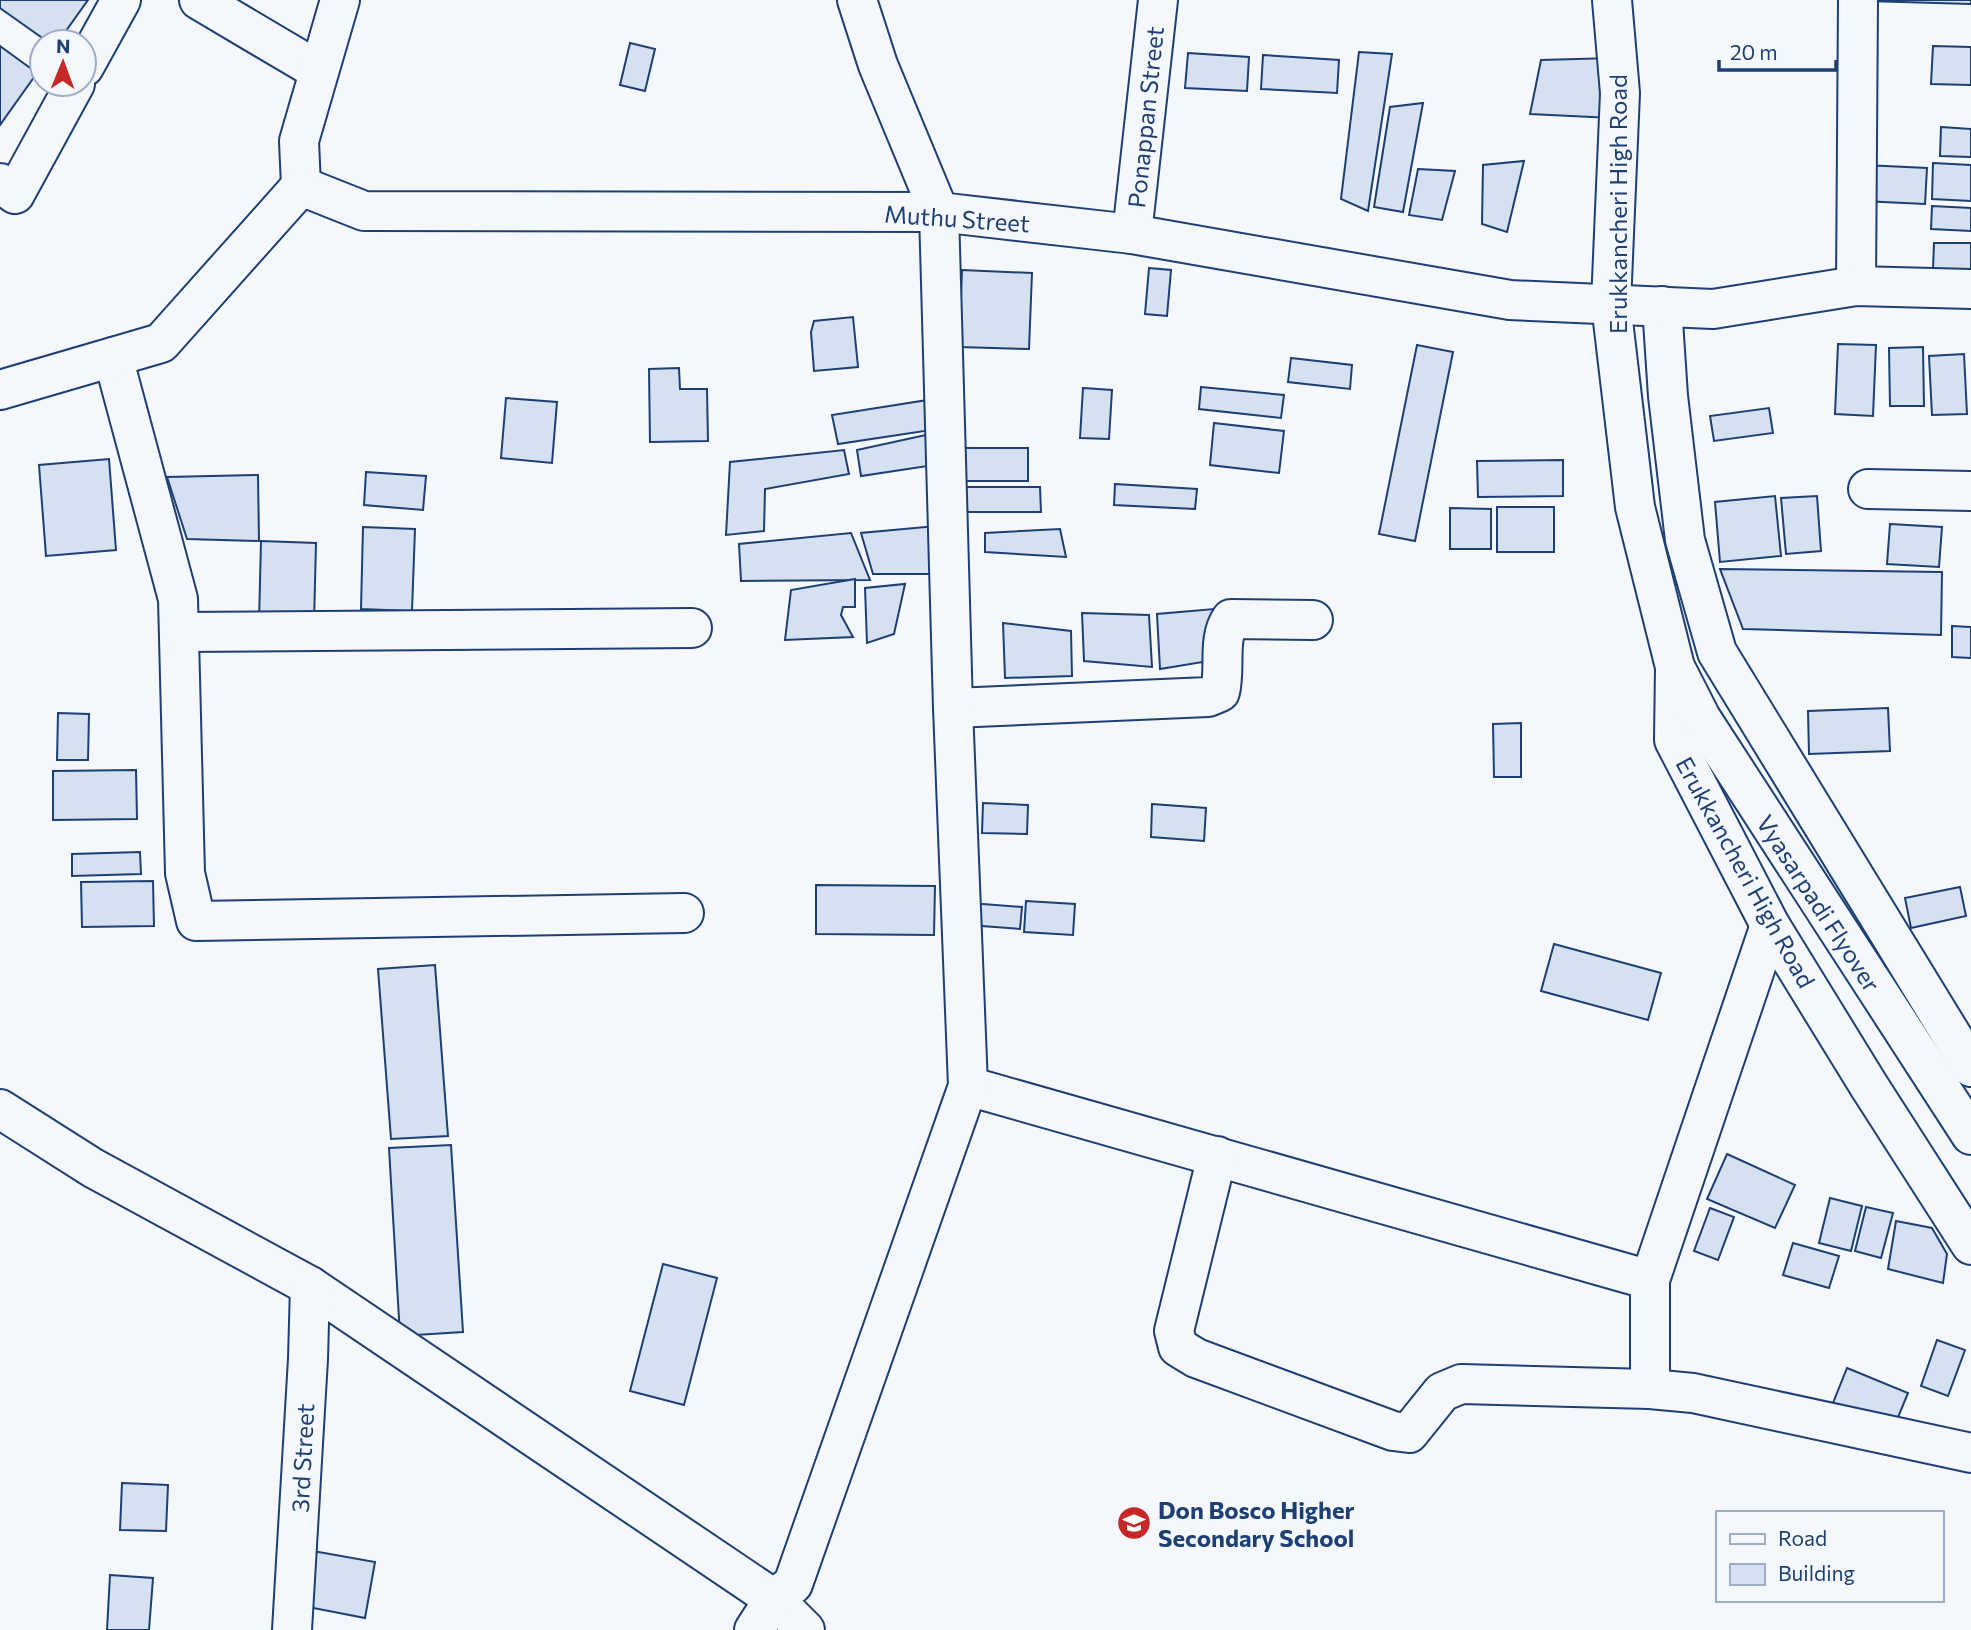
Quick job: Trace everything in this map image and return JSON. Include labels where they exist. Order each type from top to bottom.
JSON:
[{"type":"street","points":[[98,42],[121,0]]},
{"type":"street","points":[[199,0],[319,71]]},
{"type":"street","points":[[0,390],[161,343],[301,186],[299,141],[340,0]]},
{"type":"street","points":[[764,1614],[793,1584],[968,1086],[953,708],[939,212],[877,65],[857,0]]},
{"type":"street","name":"Ponappan Street","points":[[1132,234],[1158,0]]},
{"type":"street","name":"Erukkancheri High Road","points":[[1612,0],[1620,93],[1611,304],[1635,507],[1675,667],[1674,740],[1770,925],[1971,1245]]},
{"type":"street","points":[[1856,286],[1858,0]]},
{"type":"street","points":[[5,194],[66,98]]},
{"type":"street","name":"Muthu Street","points":[[301,186],[364,211],[939,212],[1132,234],[1510,300],[1713,309],[1856,286],[1971,289]]},
{"type":"street","points":[[1662,306],[1668,396],[1685,540],[1717,652],[1971,1067]]},
{"type":"street","points":[[113,357],[178,599],[185,873],[196,921],[684,913]]},
{"type":"street","points":[[1868,489],[1971,491]]},
{"type":"street","points":[[953,708],[1208,697],[1220,692],[1224,676],[1223,631],[1231,619],[1313,620]]},
{"type":"street","points":[[179,632],[692,628]]},
{"type":"street","name":"Vyasarpadi Flyover","points":[[1675,667],[1701,718],[1971,1135]]},
{"type":"street","points":[[1650,1389],[1650,1280],[1770,925]]},
{"type":"street","points":[[968,1086],[1650,1280]]},
{"type":"street","points":[[0,1109],[93,1168],[310,1286],[764,1614],[805,1630]]},
{"type":"street","points":[[1217,1156],[1174,1331],[1178,1348],[1196,1358],[1393,1431],[1409,1433],[1442,1392],[1461,1384],[1650,1389],[1693,1393],[1971,1453]]},
{"type":"street","name":"3rd Street","points":[[292,1630],[310,1286]]},
{"type":"building","points":[[0,0],[88,0],[68,28],[28,28],[0,8]]},
{"type":"building","points":[[1867,0],[1971,0],[1971,4],[1867,1]]},
{"type":"building","points":[[630,43],[655,49],[645,91],[620,85]]},
{"type":"building","points":[[0,46],[28,66],[28,86],[0,125]]},
{"type":"building","points":[[1933,46],[1971,47],[1971,85],[1931,84]]},
{"type":"building","points":[[1359,52],[1392,54],[1368,211],[1341,199]]},
{"type":"building","points":[[1188,53],[1249,57],[1247,91],[1185,88]]},
{"type":"building","points":[[1263,55],[1339,60],[1337,93],[1261,89]]},
{"type":"building","points":[[1612,58],[1612,118],[1530,114],[1541,60]]},
{"type":"building","points":[[1423,103],[1403,212],[1374,207],[1390,107]]},
{"type":"building","points":[[1941,127],[1971,129],[1971,157],[1940,156]]},
{"type":"building","points":[[1524,161],[1507,232],[1482,224],[1483,165]]},
{"type":"building","points":[[1933,163],[1971,165],[1971,201],[1932,199]]},
{"type":"building","points":[[1864,165],[1927,168],[1925,204],[1862,201]]},
{"type":"building","points":[[1418,169],[1455,171],[1442,220],[1409,215]]},
{"type":"building","points":[[1932,206],[1971,208],[1971,231],[1931,229]]},
{"type":"building","points":[[1934,243],[1971,243],[1971,269],[1933,269]]},
{"type":"building","points":[[1149,268],[1171,270],[1167,316],[1145,314]]},
{"type":"building","points":[[962,270],[1032,273],[1029,349],[959,347]]},
{"type":"building","points":[[853,317],[858,367],[814,371],[811,332],[814,321]]},
{"type":"building","points":[[1838,344],[1876,345],[1873,416],[1835,414]]},
{"type":"building","points":[[1417,345],[1453,352],[1415,541],[1379,534]]},
{"type":"building","points":[[1923,347],[1924,406],[1890,406],[1889,348]]},
{"type":"building","points":[[1964,354],[1967,414],[1932,415],[1929,356]]},
{"type":"building","points":[[1291,358],[1352,365],[1350,389],[1288,382]]},
{"type":"building","points":[[679,368],[680,389],[707,389],[708,441],[650,442],[649,369]]},
{"type":"building","points":[[1201,387],[1284,395],[1281,418],[1199,409]]},
{"type":"building","points":[[1083,388],[1112,390],[1109,439],[1080,438]]},
{"type":"building","points":[[506,398],[557,402],[552,463],[501,458]]},
{"type":"building","points":[[934,399],[938,429],[838,444],[832,415]]},
{"type":"building","points":[[1769,408],[1773,433],[1714,441],[1710,416]]},
{"type":"building","points":[[1214,423],[1284,431],[1279,473],[1210,465]]},
{"type":"building","points":[[935,433],[941,464],[861,476],[857,450]]},
{"type":"building","points":[[958,448],[1028,448],[1028,481],[957,481]]},
{"type":"building","points":[[844,450],[849,474],[765,489],[764,531],[726,535],[730,462]]},
{"type":"building","points":[[109,459],[116,550],[46,556],[39,465]]},
{"type":"building","points":[[1563,460],[1563,496],[1478,497],[1477,461]]},
{"type":"building","points":[[366,472],[426,476],[423,510],[364,505]]},
{"type":"building","points":[[258,475],[259,541],[187,539],[167,477]]},
{"type":"building","points":[[1115,484],[1197,489],[1195,509],[1114,505]]},
{"type":"building","points":[[964,487],[1040,487],[1041,512],[965,512]]},
{"type":"building","points":[[1775,496],[1781,556],[1720,562],[1715,502]]},
{"type":"building","points":[[1817,496],[1821,551],[1786,554],[1781,498]]},
{"type":"building","points":[[1497,507],[1554,507],[1554,552],[1497,552]]},
{"type":"building","points":[[1450,508],[1491,509],[1491,549],[1450,549]]},
{"type":"building","points":[[1890,524],[1942,527],[1939,567],[1887,564]]},
{"type":"building","points":[[936,526],[937,574],[873,574],[861,533]]},
{"type":"building","points":[[363,527],[415,529],[412,611],[361,609]]},
{"type":"building","points":[[1060,529],[1066,557],[985,552],[985,533]]},
{"type":"building","points":[[851,533],[870,580],[741,581],[739,544]]},
{"type":"building","points":[[261,541],[316,543],[314,624],[259,623]]},
{"type":"building","points":[[1720,569],[1942,572],[1941,635],[1743,629]]},
{"type":"building","points":[[855,579],[855,607],[843,607],[841,615],[853,637],[785,640],[791,590]]},
{"type":"building","points":[[905,584],[894,634],[867,643],[865,588]]},
{"type":"building","points":[[1214,609],[1215,660],[1160,669],[1157,614]]},
{"type":"building","points":[[1082,613],[1149,615],[1152,667],[1084,661]]},
{"type":"building","points":[[1003,623],[1071,631],[1072,676],[1005,678]]},
{"type":"building","points":[[1952,626],[1971,627],[1971,658],[1952,657]]},
{"type":"building","points":[[1888,708],[1890,751],[1809,754],[1808,711]]},
{"type":"building","points":[[58,713],[89,714],[88,760],[57,760]]},
{"type":"building","points":[[1521,723],[1521,777],[1494,777],[1493,724]]},
{"type":"building","points":[[136,770],[137,819],[53,820],[53,771]]},
{"type":"building","points":[[983,803],[1028,805],[1027,834],[982,833]]},
{"type":"building","points":[[1152,804],[1206,808],[1204,841],[1151,837]]},
{"type":"building","points":[[140,852],[141,874],[72,876],[72,854]]},
{"type":"building","points":[[153,881],[154,926],[82,927],[81,882]]},
{"type":"building","points":[[816,885],[935,886],[934,935],[816,934]]},
{"type":"building","points":[[1960,887],[1966,916],[1911,928],[1905,898]]},
{"type":"building","points":[[1026,901],[1075,904],[1073,935],[1024,932]]},
{"type":"building","points":[[970,903],[1022,907],[1020,929],[969,925]]},
{"type":"building","points":[[1554,944],[1661,973],[1648,1020],[1541,991]]},
{"type":"building","points":[[435,965],[448,1136],[391,1139],[378,969]]},
{"type":"building","points":[[451,1145],[463,1332],[400,1336],[389,1148]]},
{"type":"building","points":[[1727,1154],[1795,1185],[1775,1228],[1707,1199]]},
{"type":"building","points":[[1830,1198],[1862,1206],[1851,1251],[1819,1243]]},
{"type":"building","points":[[1866,1207],[1893,1213],[1881,1258],[1855,1251]]},
{"type":"building","points":[[1710,1208],[1734,1217],[1718,1260],[1694,1251]]},
{"type":"building","points":[[1896,1221],[1932,1228],[1947,1254],[1943,1283],[1888,1269]]},
{"type":"building","points":[[1793,1243],[1839,1256],[1829,1288],[1783,1275]]},
{"type":"building","points":[[663,1264],[717,1278],[684,1405],[630,1391]]},
{"type":"building","points":[[1937,1340],[1965,1350],[1948,1396],[1921,1386]]},
{"type":"building","points":[[1847,1368],[1908,1393],[1892,1432],[1831,1408]]},
{"type":"building","points":[[122,1483],[168,1485],[166,1531],[120,1530]]},
{"type":"building","points":[[313,1551],[375,1562],[365,1618],[303,1606]]},
{"type":"building","points":[[110,1575],[153,1578],[149,1630],[107,1630]]},
{"type":"place","name":"Don Bosco Higher Secondary School","points":[[1134,1523]]}]
